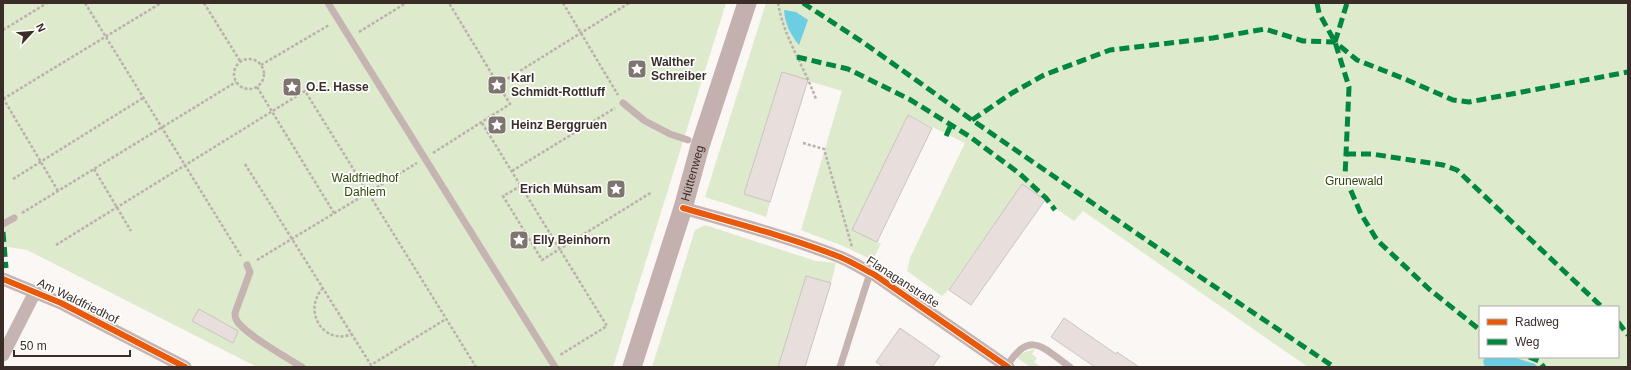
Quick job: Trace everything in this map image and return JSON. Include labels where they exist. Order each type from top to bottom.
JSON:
[{"type":"main road","name":"Hüttenweg","points":[[632,367],[684,208],[700,146],[747,3]]},
{"type":"street","name":"Flanaganstraße","points":[[684,208],[775,235],[840,257],[870,273],[1008,366]]},
{"type":"street","name":"Am Waldfriedhof","points":[[3,279],[61,303],[185,367]]},
{"type":"street","points":[[3,354],[35,292]]},
{"type":"lane","points":[[328,3],[555,367]]},
{"type":"lane","points":[[623,103],[644,121],[670,134],[688,140]]},
{"type":"lane","points":[[3,224],[14,218]]},
{"type":"lane","points":[[247,265],[250,272],[235,313],[236,320],[242,327],[254,336],[302,367]]},
{"type":"lane","points":[[840,367],[870,273]]},
{"type":"lane","points":[[1008,366],[1014,355],[1029,344],[1039,345],[1070,367]]},
{"type":"path","points":[[3,30],[47,3]]},
{"type":"path","points":[[85,3],[247,265],[406,170]]},
{"type":"path","points":[[58,190],[3,99],[161,3]]},
{"type":"path","points":[[204,3],[240,61]]},
{"type":"path","points":[[350,38],[406,3]]},
{"type":"path","points":[[445,145],[510,104],[449,3]]},
{"type":"path","points":[[512,171],[623,103],[562,3]]},
{"type":"path","points":[[498,84],[629,3]]},
{"type":"path","points":[[778,3],[781,19],[787,35],[811,85],[816,99]]},
{"type":"path","points":[[262,65],[338,19]]},
{"type":"path","points":[[245,59],[254,59],[262,65],[264,70],[263,79],[257,87],[248,89],[236,82],[234,71],[240,61],[245,59]]},
{"type":"path","points":[[14,218],[236,82]]},
{"type":"path","points":[[257,87],[334,213]]},
{"type":"path","points":[[56,245],[305,91],[476,367]]},
{"type":"path","points":[[13,179],[143,98]]},
{"type":"path","points":[[482,122],[607,326],[551,360]]},
{"type":"path","points":[[803,143],[824,149],[854,253]]},
{"type":"path","points":[[245,164],[371,365],[446,319]]},
{"type":"path","points":[[94,169],[131,232]]},
{"type":"path","points":[[521,186],[503,196],[542,260],[652,192]]},
{"type":"path","points":[[323,288],[317,294],[314,308],[319,325],[330,335],[344,337],[352,334]]},
{"type":"green space","name":"Waldfriedhof Dahlem","points":[[3,3],[726,3],[613,367],[257,367],[27,250],[3,246]]},
{"type":"green space","name":"Grunewald","points":[[766,3],[1628,3],[1628,367],[1308,367],[1083,211],[1074,221],[1022,185],[949,289],[942,296],[907,271],[910,258],[965,143],[908,115],[853,230],[881,244],[874,257],[868,258],[843,246],[801,230],[842,91],[782,73],[744,194],[770,202],[766,217],[705,197]]},
{"type":"green space","points":[[705,225],[816,261],[836,263],[831,283],[806,276],[778,367],[652,367],[695,230]]},
{"type":"green space","points":[[1035,349],[1032,354],[1037,358],[1034,362],[1041,367],[1030,367],[1016,357],[1022,353]]},
{"type":"water","points":[[784,10],[796,12],[808,20],[799,45],[788,29]]},
{"type":"water","points":[[1484,358],[1516,358],[1535,364],[1537,367],[1485,367],[1483,361]]},
{"type":"building","points":[[782,72],[808,80],[770,202],[744,194]]},
{"type":"building","points":[[908,115],[932,128],[877,242],[852,230]]},
{"type":"building","points":[[1022,184],[1045,200],[971,305],[949,290]]},
{"type":"building","points":[[806,276],[831,283],[805,367],[778,367]]},
{"type":"building","points":[[199,309],[238,331],[233,343],[192,321]]},
{"type":"building","points":[[1064,318],[1116,354],[1117,352],[1139,367],[1095,367],[1051,337]]},
{"type":"building","points":[[900,328],[940,356],[932,367],[883,367],[876,362]]},
{"type":"marked path","points":[[803,3],[864,43],[972,120],[1184,266],[1334,367]]},
{"type":"marked path","points":[[1317,3],[1319,13],[1335,42],[1349,87],[1345,177],[1361,214],[1377,240],[1429,289],[1479,329]]},
{"type":"marked path","points":[[1335,42],[1347,3]]},
{"type":"marked path","points":[[972,120],[1012,93],[1044,75],[1110,50],[1213,38],[1265,29],[1303,41],[1335,42],[1357,60],[1453,100],[1469,102],[1628,72]]},
{"type":"marked path","points":[[797,57],[848,69],[909,99],[969,136],[1020,174],[1046,198],[1055,210]]},
{"type":"marked path","points":[[946,136],[951,125]]},
{"type":"marked path","points":[[1346,154],[1372,154],[1443,165],[1457,170],[1601,306]]},
{"type":"marked path","points":[[3,232],[6,268]]},
{"type":"marked path","points":[[1619,323],[1628,335]]},
{"type":"marked path","points":[[1532,358],[1539,361],[1544,367]]},
{"type":"cycle path","points":[[683,208],[782,237],[849,261],[875,275],[1008,367]]},
{"type":"cycle path","points":[[3,279],[61,303],[185,367]]},
{"type":"place","name":"Walther Schreiber","points":[[637,69]]},
{"type":"place","name":"Karl Schmidt-Rottluff","points":[[497,85]]},
{"type":"place","name":"O.E. Hasse","points":[[292,87]]},
{"type":"place","name":"Heinz Berggruen","points":[[497,125]]},
{"type":"place","name":"Erich Mühsam","points":[[616,189]]},
{"type":"place","name":"Elly Beinhorn","points":[[519,240]]}]
